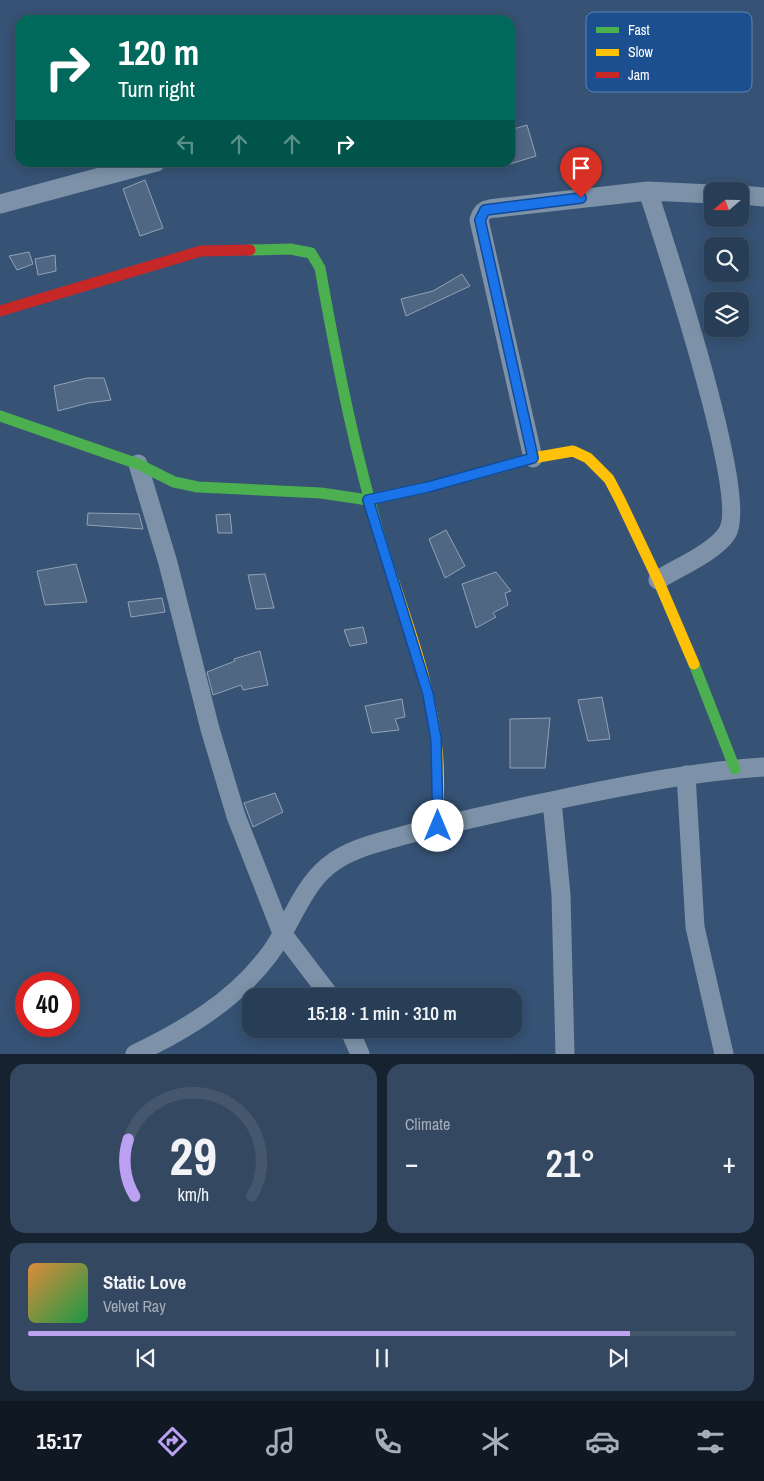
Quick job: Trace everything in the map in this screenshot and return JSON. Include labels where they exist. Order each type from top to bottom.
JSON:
[{"type":"street","points":[[0,204],[137,167]]},
{"type":"street","points":[[648,191],[685,308],[712,404],[730,494],[732,520],[727,534],[711,548],[658,580]]},
{"type":"street","points":[[533,458],[482,233],[481,214],[485,210],[497,208],[648,191],[704,194]]},
{"type":"street","points":[[749,196],[764,197]]},
{"type":"street","points":[[0,311],[201,251],[290,248],[312,252],[320,268],[352,439],[368,500],[428,694],[436,739],[438,826]]},
{"type":"street","points":[[0,416],[138,464],[174,482],[198,487],[321,493],[368,500],[428,487],[533,458],[573,451],[588,458],[609,479],[658,580],[712,708],[735,769]]},
{"type":"street","points":[[138,464],[168,563],[210,729],[236,816],[282,933],[324,988]]},
{"type":"street","points":[[146,1051],[196,1021],[223,1002],[244,982],[268,956],[314,881],[327,866],[347,852],[438,826],[552,801],[686,775],[764,767]]},
{"type":"street","points":[[686,775],[696,927],[724,1054]]},
{"type":"street","points":[[552,801],[561,895],[565,1054]]},
{"type":"street","points":[[353,1038],[360,1054]]},
{"type":"building","points":[[527,125],[536,156],[515,162],[515,129]]},
{"type":"building","points":[[145,180],[163,228],[140,236],[123,189]]},
{"type":"building","points":[[29,252],[33,264],[17,270],[9,256]]},
{"type":"building","points":[[55,255],[56,271],[38,275],[35,259]]},
{"type":"building","points":[[462,274],[470,286],[406,316],[401,299],[433,291]]},
{"type":"building","points":[[87,378],[104,378],[111,400],[88,403],[58,411],[54,386]]},
{"type":"building","points":[[88,513],[139,514],[143,529],[87,525]]},
{"type":"building","points":[[230,514],[232,533],[218,533],[216,515]]},
{"type":"building","points":[[446,530],[465,566],[445,578],[429,539]]},
{"type":"building","points":[[76,564],[87,602],[45,605],[37,571]]},
{"type":"building","points":[[496,572],[511,591],[505,593],[508,605],[493,613],[496,617],[476,628],[462,584]]},
{"type":"building","points":[[265,574],[274,608],[256,609],[248,575]]},
{"type":"building","points":[[162,598],[165,612],[131,617],[128,602]]},
{"type":"building","points":[[363,627],[367,643],[350,646],[344,630]]},
{"type":"building","points":[[260,651],[268,685],[243,690],[241,685],[213,695],[207,672],[235,661],[234,659]]},
{"type":"building","points":[[602,697],[610,739],[588,741],[578,700]]},
{"type":"building","points":[[402,699],[405,717],[395,719],[399,730],[372,733],[365,706]]},
{"type":"building","points":[[550,718],[545,768],[510,768],[510,719]]},
{"type":"building","points":[[275,793],[283,812],[253,827],[244,803]]},
{"type":"traffic: fast","points":[[250,250],[290,249],[311,253],[320,268],[351,426],[371,505],[394,582]]},
{"type":"traffic: fast","points":[[0,416],[138,464],[174,482],[198,487],[321,493],[368,500],[428,487],[490,470]]},
{"type":"traffic: fast","points":[[694,664],[735,769]]},
{"type":"traffic: slow","points":[[490,470],[533,458],[573,451],[588,458],[609,479],[620,500],[658,580],[694,664]]},
{"type":"traffic: slow","points":[[394,582],[408,623],[431,707],[438,759],[438,826]]},
{"type":"traffic: jam","points":[[0,311],[201,251],[250,250]]},
{"type":"route","points":[[438,826],[436,739],[428,694],[368,500],[428,487],[533,458],[480,220],[481,214],[485,210],[497,208],[581,198]]}]
